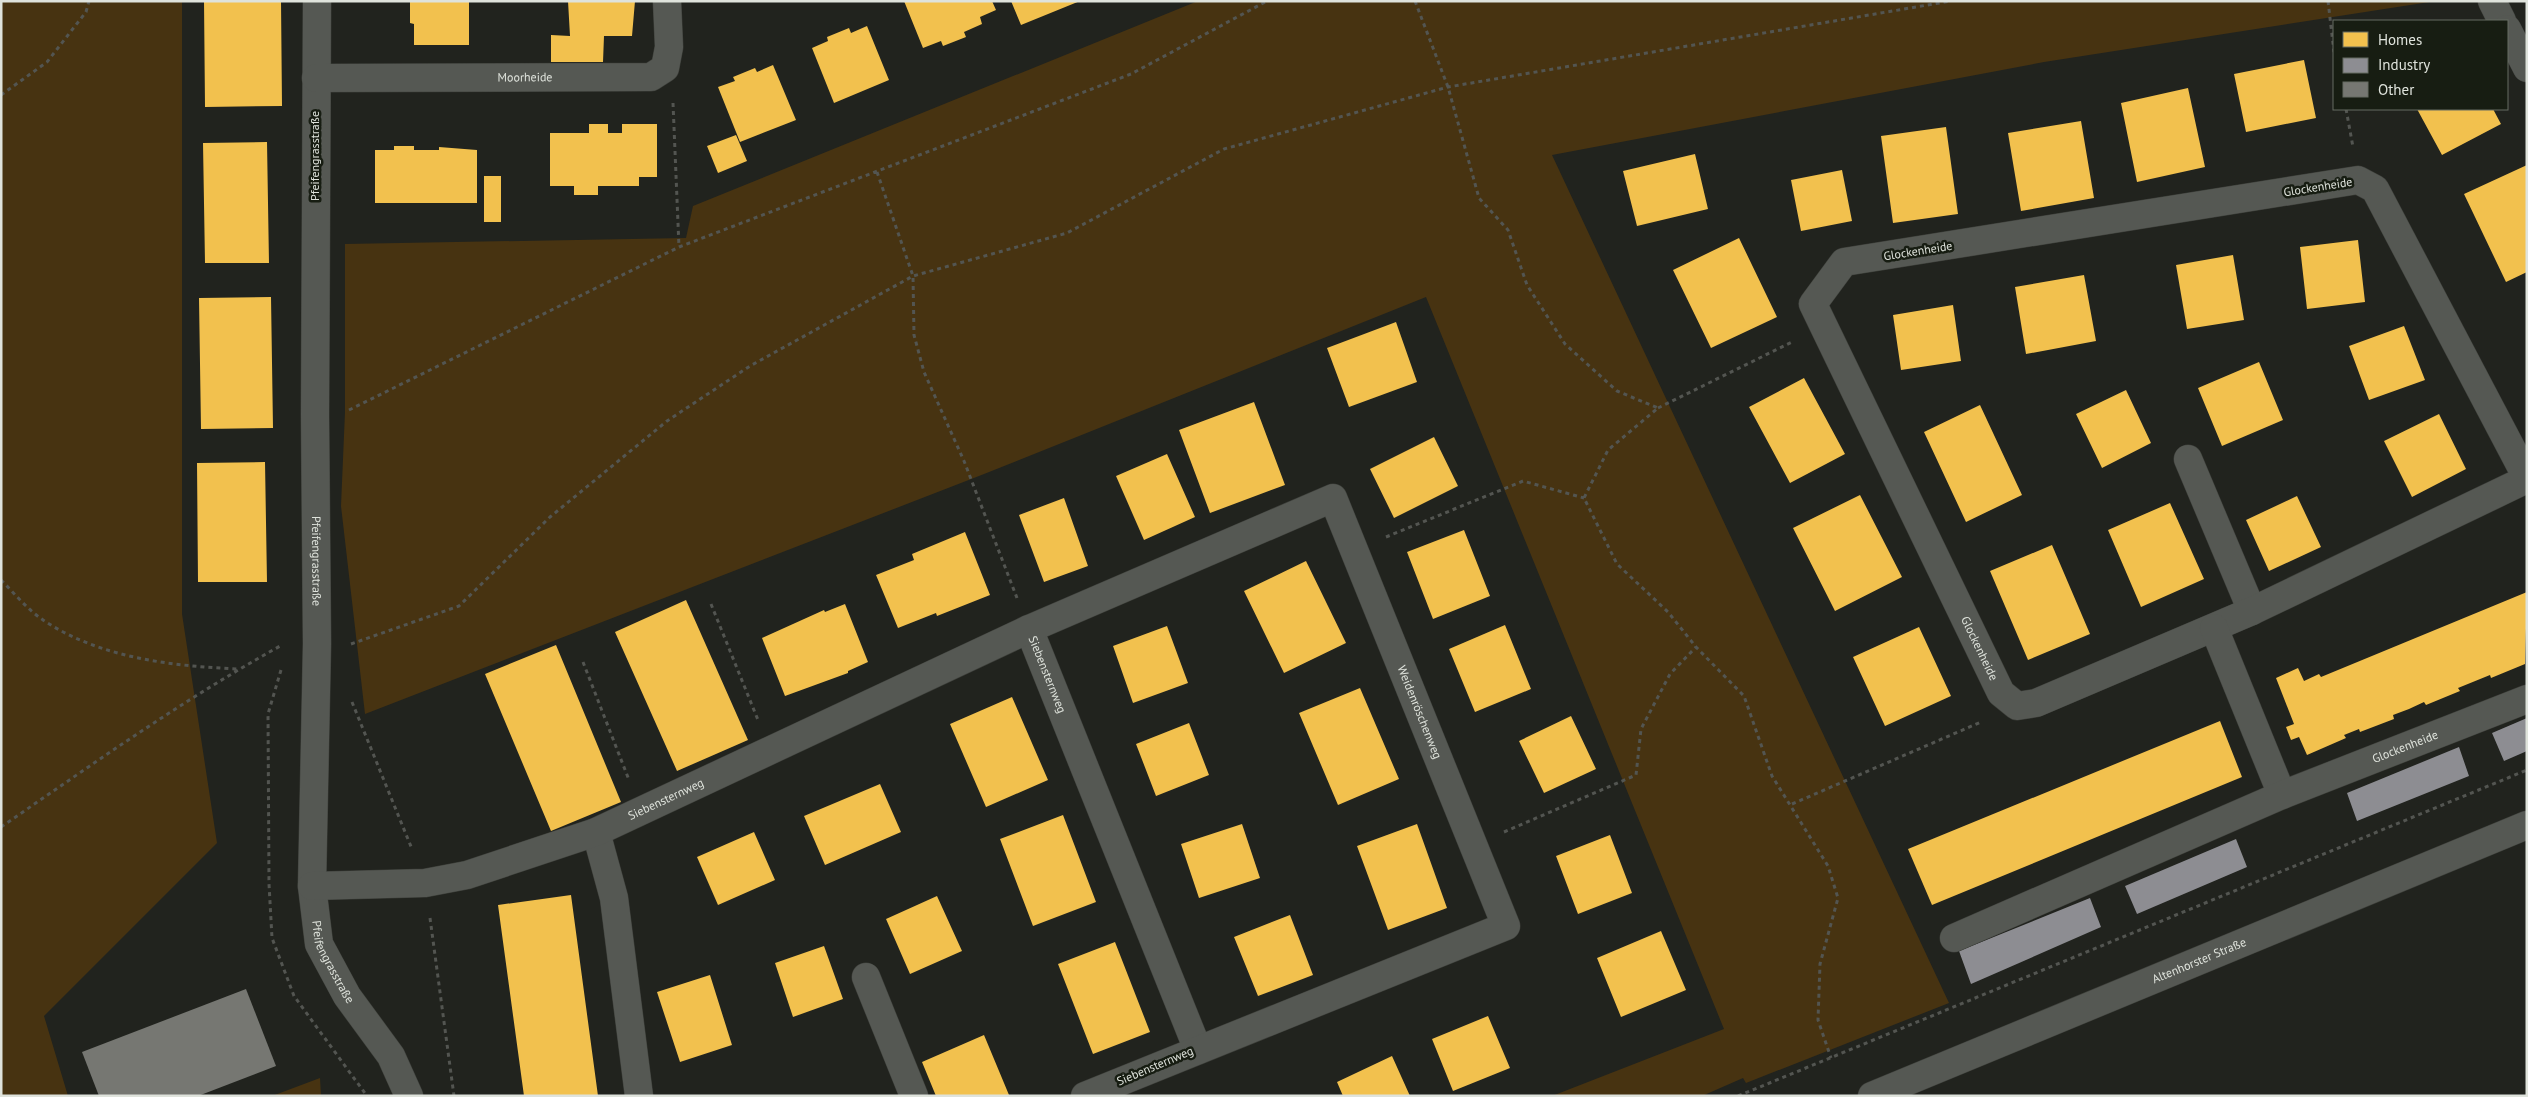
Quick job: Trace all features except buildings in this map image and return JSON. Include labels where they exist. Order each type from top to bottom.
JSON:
[{"type":"street","name":"Pfeifengrasstraße","points":[[316,1],[315,415],[317,644],[312,886],[319,944],[347,996],[391,1056],[409,1096]]},
{"type":"street","points":[[665,68],[669,48],[668,1]]},
{"type":"street","points":[[2492,1],[2502,20]]},
{"type":"street","points":[[2508,32],[2527,68]]},
{"type":"street","name":"Moorheide","points":[[316,78],[651,77],[665,68]]},
{"type":"street","name":"Glockenheide","points":[[2358,180],[2375,189],[2527,479],[2214,628],[2036,703],[2017,706],[2001,693],[1813,304],[1844,262],[2358,180]]},
{"type":"street","points":[[2188,459],[2252,611]]},
{"type":"street","name":"Weidenröschenweg","points":[[1029,629],[1334,498],[1506,926],[1198,1050]]},
{"type":"street","points":[[2214,628],[2282,795]]},
{"type":"street","name":"Siebensternweg","points":[[312,886],[426,884],[467,876],[596,832],[1029,629],[1198,1050],[1085,1096]]},
{"type":"street","name":"Glockenheide","points":[[1954,938],[2282,795],[2527,699]]},
{"type":"street","name":"Altenhorster Straße","points":[[1872,1096],[2527,825]]},
{"type":"street","points":[[596,832],[614,898],[639,1096]]},
{"type":"street","points":[[866,977],[914,1096]]},
{"type":"path","points":[[1,95],[47,62],[86,12],[89,1]]},
{"type":"path","points":[[315,415],[345,412],[679,247],[1132,74],[1267,1]]},
{"type":"path","points":[[1416,1],[1448,87],[1479,198],[1508,230],[1527,285],[1565,344],[1617,390],[1658,408]]},
{"type":"path","points":[[350,644],[459,606],[550,517],[667,421],[750,366],[912,276],[1066,233],[1224,149],[1448,87],[1951,1]]},
{"type":"path","points":[[2328,1],[2333,44]]},
{"type":"path","points":[[665,68],[672,99],[679,247]]},
{"type":"path","points":[[877,172],[912,276],[914,335],[924,372],[964,461],[1029,629]]},
{"type":"path","points":[[1584,498],[1608,450],[1658,408],[1825,328]]},
{"type":"path","points":[[1354,550],[1522,481],[1584,498],[1617,564],[1668,612],[1696,647],[1744,696],[1772,776],[1792,804],[1828,866],[1838,898],[1820,964],[1818,1020],[1831,1058]]},
{"type":"path","points":[[1,580],[42,620],[100,650],[185,667],[238,669]]},
{"type":"path","points":[[711,604],[771,750]]},
{"type":"path","points":[[1,827],[138,733],[238,669],[282,645],[317,644]]},
{"type":"path","points":[[1473,845],[1636,775],[1641,729],[1670,674],[1696,647]]},
{"type":"path","points":[[583,662],[642,811]]},
{"type":"path","points":[[1792,804],[2017,706]]},
{"type":"path","points":[[1738,1096],[2527,770]]},
{"type":"shaded area","points":[[1,1],[182,1],[182,614],[217,843],[44,1016],[68,1096],[1,1096]]},
{"type":"shaded area","points":[[1198,1],[2436,1],[2044,62],[1552,155],[1949,1003],[1746,1083],[1743,1078],[1702,1096],[1552,1096],[1724,1029],[1426,297],[979,476],[365,714],[341,506],[345,412],[345,244],[686,238],[693,206]]},
{"type":"shaded area","points":[[320,1078],[321,1096],[272,1096]]}]
